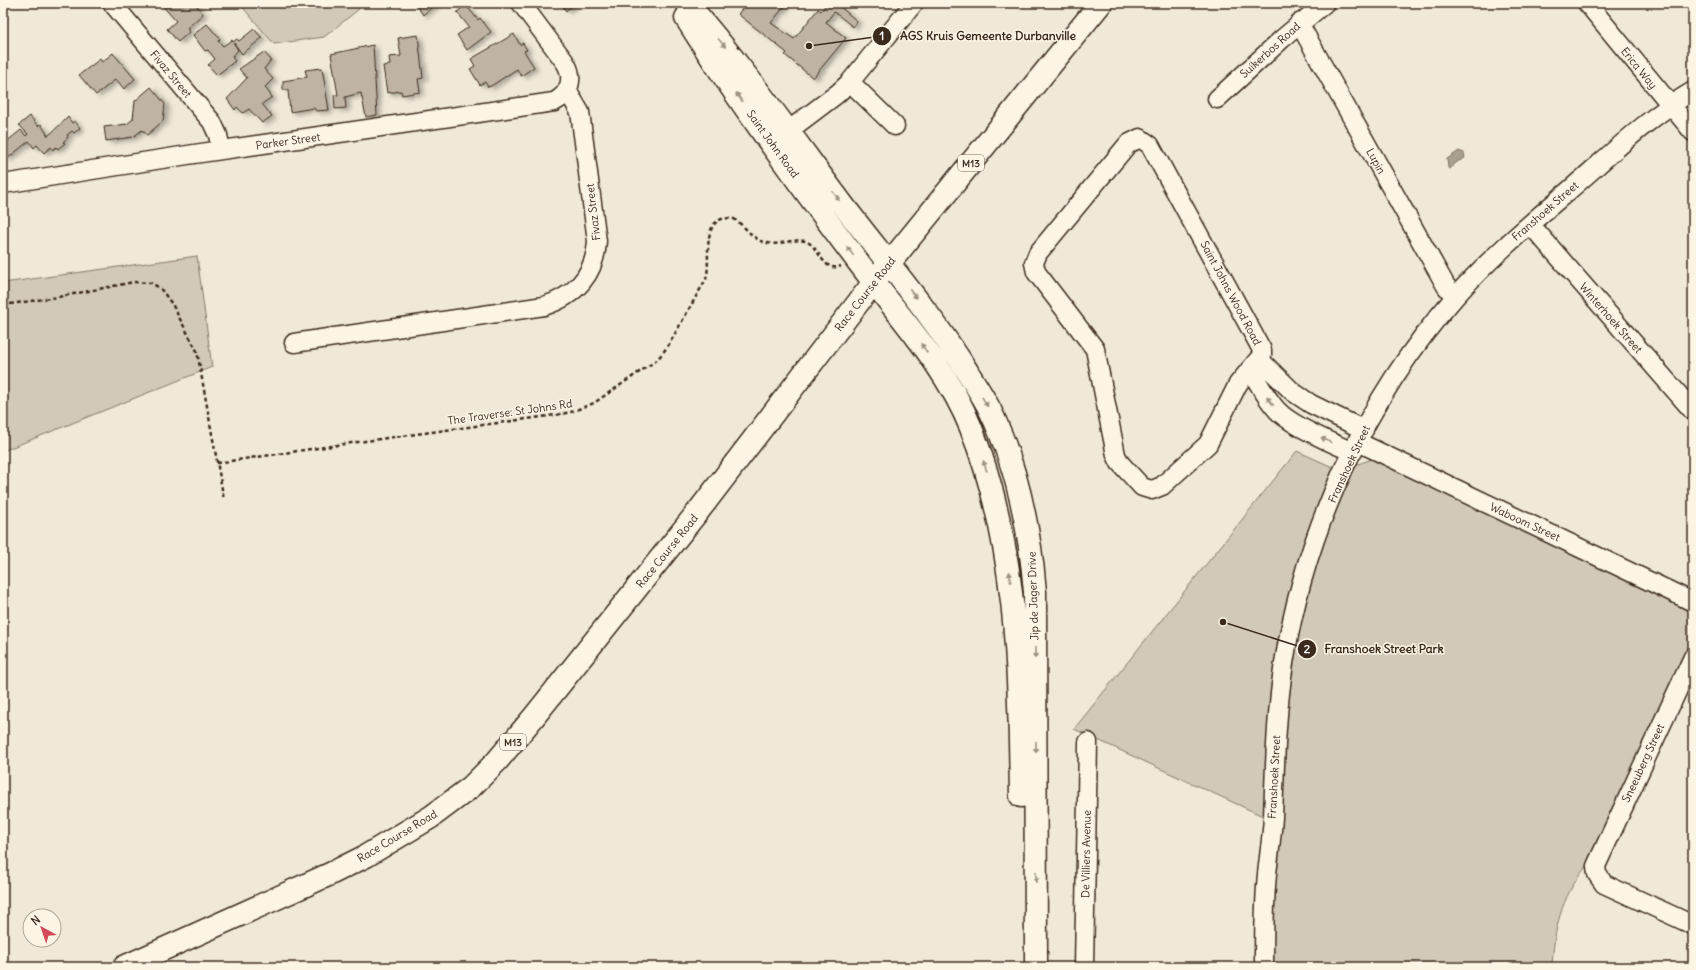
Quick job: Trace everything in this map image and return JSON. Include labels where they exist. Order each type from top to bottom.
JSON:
[{"type":"main road","name":"Saint John Road","points":[[676,3],[708,53],[769,140],[874,282]]},
{"type":"main road","name":"Saint John Road","points":[[687,3],[729,52],[888,264]]},
{"type":"main road","name":"Race Course Road","points":[[124,967],[328,875],[366,856],[432,818],[471,787],[497,761],[533,718],[700,509],[888,264],[1101,3]]},
{"type":"main road","name":"Jip de Jager Drive","points":[[888,264],[916,298],[955,352],[990,410],[1013,472],[1031,546],[1035,600],[1036,967]]},
{"type":"main road","name":"Jip de Jager Drive","points":[[874,282],[922,344],[956,397],[971,427],[986,470],[1001,526],[1013,602],[1019,694],[1022,967]]},
{"type":"street","name":"Fivaz Street","points":[[112,3],[212,122],[218,135],[221,150]]},
{"type":"street","points":[[521,3],[568,66],[570,81],[567,90]]},
{"type":"street","points":[[788,131],[837,94],[850,82],[914,3]]},
{"type":"street","name":"Suikerbos Road","points":[[1217,99],[1299,23],[1325,3]]},
{"type":"street","name":"Erica Way","points":[[1587,3],[1670,106],[1693,132]]},
{"type":"street","name":"Lupin","points":[[1299,23],[1446,286],[1455,297]]},
{"type":"street","points":[[850,82],[895,126]]},
{"type":"street","name":"Fivaz Street","points":[[294,343],[544,306],[564,298],[580,286],[593,265],[598,241],[580,112],[567,90]]},
{"type":"street","name":"Parker Street","points":[[3,184],[221,150],[548,104],[560,100],[567,90]]},
{"type":"street","name":"Franshoek Street","points":[[1264,967],[1264,913],[1272,820],[1276,737],[1284,662],[1299,595],[1310,558],[1331,500],[1359,441],[1401,368],[1455,297],[1483,267],[1530,224],[1670,106],[1693,91]]},
{"type":"street","name":"Saint Johns Wood Road","points":[[1140,138],[1150,145],[1260,346],[1262,355],[1254,364],[1238,384],[1208,444],[1162,486],[1155,490],[1145,489],[1120,463],[1114,450],[1095,349],[1036,272],[1034,263],[1038,253],[1128,144],[1134,140],[1140,138]]},
{"type":"street","name":"Winterhoek Street","points":[[1530,224],[1693,411]]},
{"type":"street","points":[[1254,364],[1260,388],[1285,418],[1320,437],[1359,441]]},
{"type":"street","points":[[1254,364],[1311,404],[1359,441]]},
{"type":"street","name":"Waboom Street","points":[[1359,441],[1693,602]]},
{"type":"street","name":"Sneeuberg Street","points":[[1693,657],[1596,862],[1596,869],[1599,878],[1604,884],[1693,925]]},
{"type":"street","name":"De Villiers Avenue","points":[[1084,967],[1088,742]]},
{"type":"path","name":"The Traverse: St Johns Rd","points":[[217,464],[365,440],[556,415],[571,412],[594,403],[650,365],[663,354],[706,280],[708,269],[709,234],[713,226],[724,219],[734,219],[762,242],[778,244],[804,240],[810,244],[828,266],[833,268],[843,264]]},
{"type":"path","points":[[3,305],[58,297],[134,282],[151,284],[160,288],[172,304],[196,347],[224,500]]},
{"type":"shaded area","points":[[239,3],[354,3],[359,9],[324,37],[274,44]]},
{"type":"shaded area","points":[[1459,151],[1464,153],[1465,158],[1457,162],[1450,169],[1448,168],[1447,159]]},
{"type":"shaded area","points":[[197,256],[212,367],[3,451],[3,283]]},
{"type":"shaded area","points":[[1297,451],[1337,469],[1307,545],[1267,818],[1074,729]]},
{"type":"shaded area","points":[[1375,458],[1693,612],[1693,642],[1585,868],[1570,891],[1560,914],[1552,967],[1271,967],[1274,878],[1281,771],[1290,679],[1296,642],[1306,597],[1336,508],[1355,465]]},
{"type":"building","points":[[160,3],[195,3],[203,14],[187,28],[189,32],[178,42],[167,29],[176,21]]},
{"type":"building","points":[[415,3],[437,3],[423,15]]},
{"type":"building","points":[[561,3],[574,3],[574,4],[566,11]]},
{"type":"building","points":[[747,3],[787,3],[771,23],[794,39],[818,9],[821,11],[825,6],[825,3],[838,3],[838,5],[857,21],[853,27],[834,12],[826,22],[846,38],[813,78],[785,55],[787,53],[738,14]]},
{"type":"building","points":[[466,5],[478,20],[480,18],[491,32],[467,50],[457,35],[469,27],[457,12]]},
{"type":"building","points":[[207,24],[220,39],[218,41],[223,46],[232,40],[238,50],[232,57],[235,61],[217,75],[208,65],[215,59],[208,50],[205,51],[193,35]]},
{"type":"building","points":[[254,29],[262,38],[242,54],[233,42],[237,39],[239,41]]},
{"type":"building","points":[[514,34],[520,45],[523,43],[527,50],[524,51],[534,67],[521,76],[517,69],[488,87],[485,82],[480,85],[470,69],[475,66],[471,59]]},
{"type":"building","points":[[418,35],[423,78],[418,79],[420,92],[402,95],[401,91],[387,93],[383,66],[390,65],[389,57],[401,56],[398,38]]},
{"type":"building","points":[[373,45],[377,115],[366,117],[361,93],[345,97],[346,108],[335,109],[334,95],[338,95],[331,54]]},
{"type":"building","points":[[264,52],[271,60],[264,69],[273,79],[265,87],[272,97],[262,104],[272,116],[262,123],[249,109],[243,113],[237,107],[235,110],[227,99],[247,78],[239,69]]},
{"type":"building","points":[[113,53],[135,79],[124,89],[116,79],[96,95],[79,75],[100,59],[102,62]]},
{"type":"building","points":[[322,68],[329,110],[316,111],[314,108],[290,112],[288,90],[283,90],[283,81],[307,77],[305,70]]},
{"type":"building","points":[[151,87],[165,104],[163,121],[147,135],[142,130],[133,137],[106,141],[104,127],[127,124],[133,119],[135,101]]},
{"type":"building","points":[[30,116],[38,126],[41,124],[48,136],[68,117],[72,123],[75,121],[80,128],[74,133],[72,131],[67,135],[68,137],[63,142],[65,143],[58,149],[56,147],[53,150],[51,147],[44,153],[37,145],[34,148],[29,141],[7,159],[3,153],[3,138],[6,142],[21,130],[26,136],[28,134],[19,125]]},
{"type":"place","name":"AGS Kruis Gemeente Durbanville","points":[[809,46]]},
{"type":"place","name":"Franshoek Street Park","points":[[1223,622]]}]
